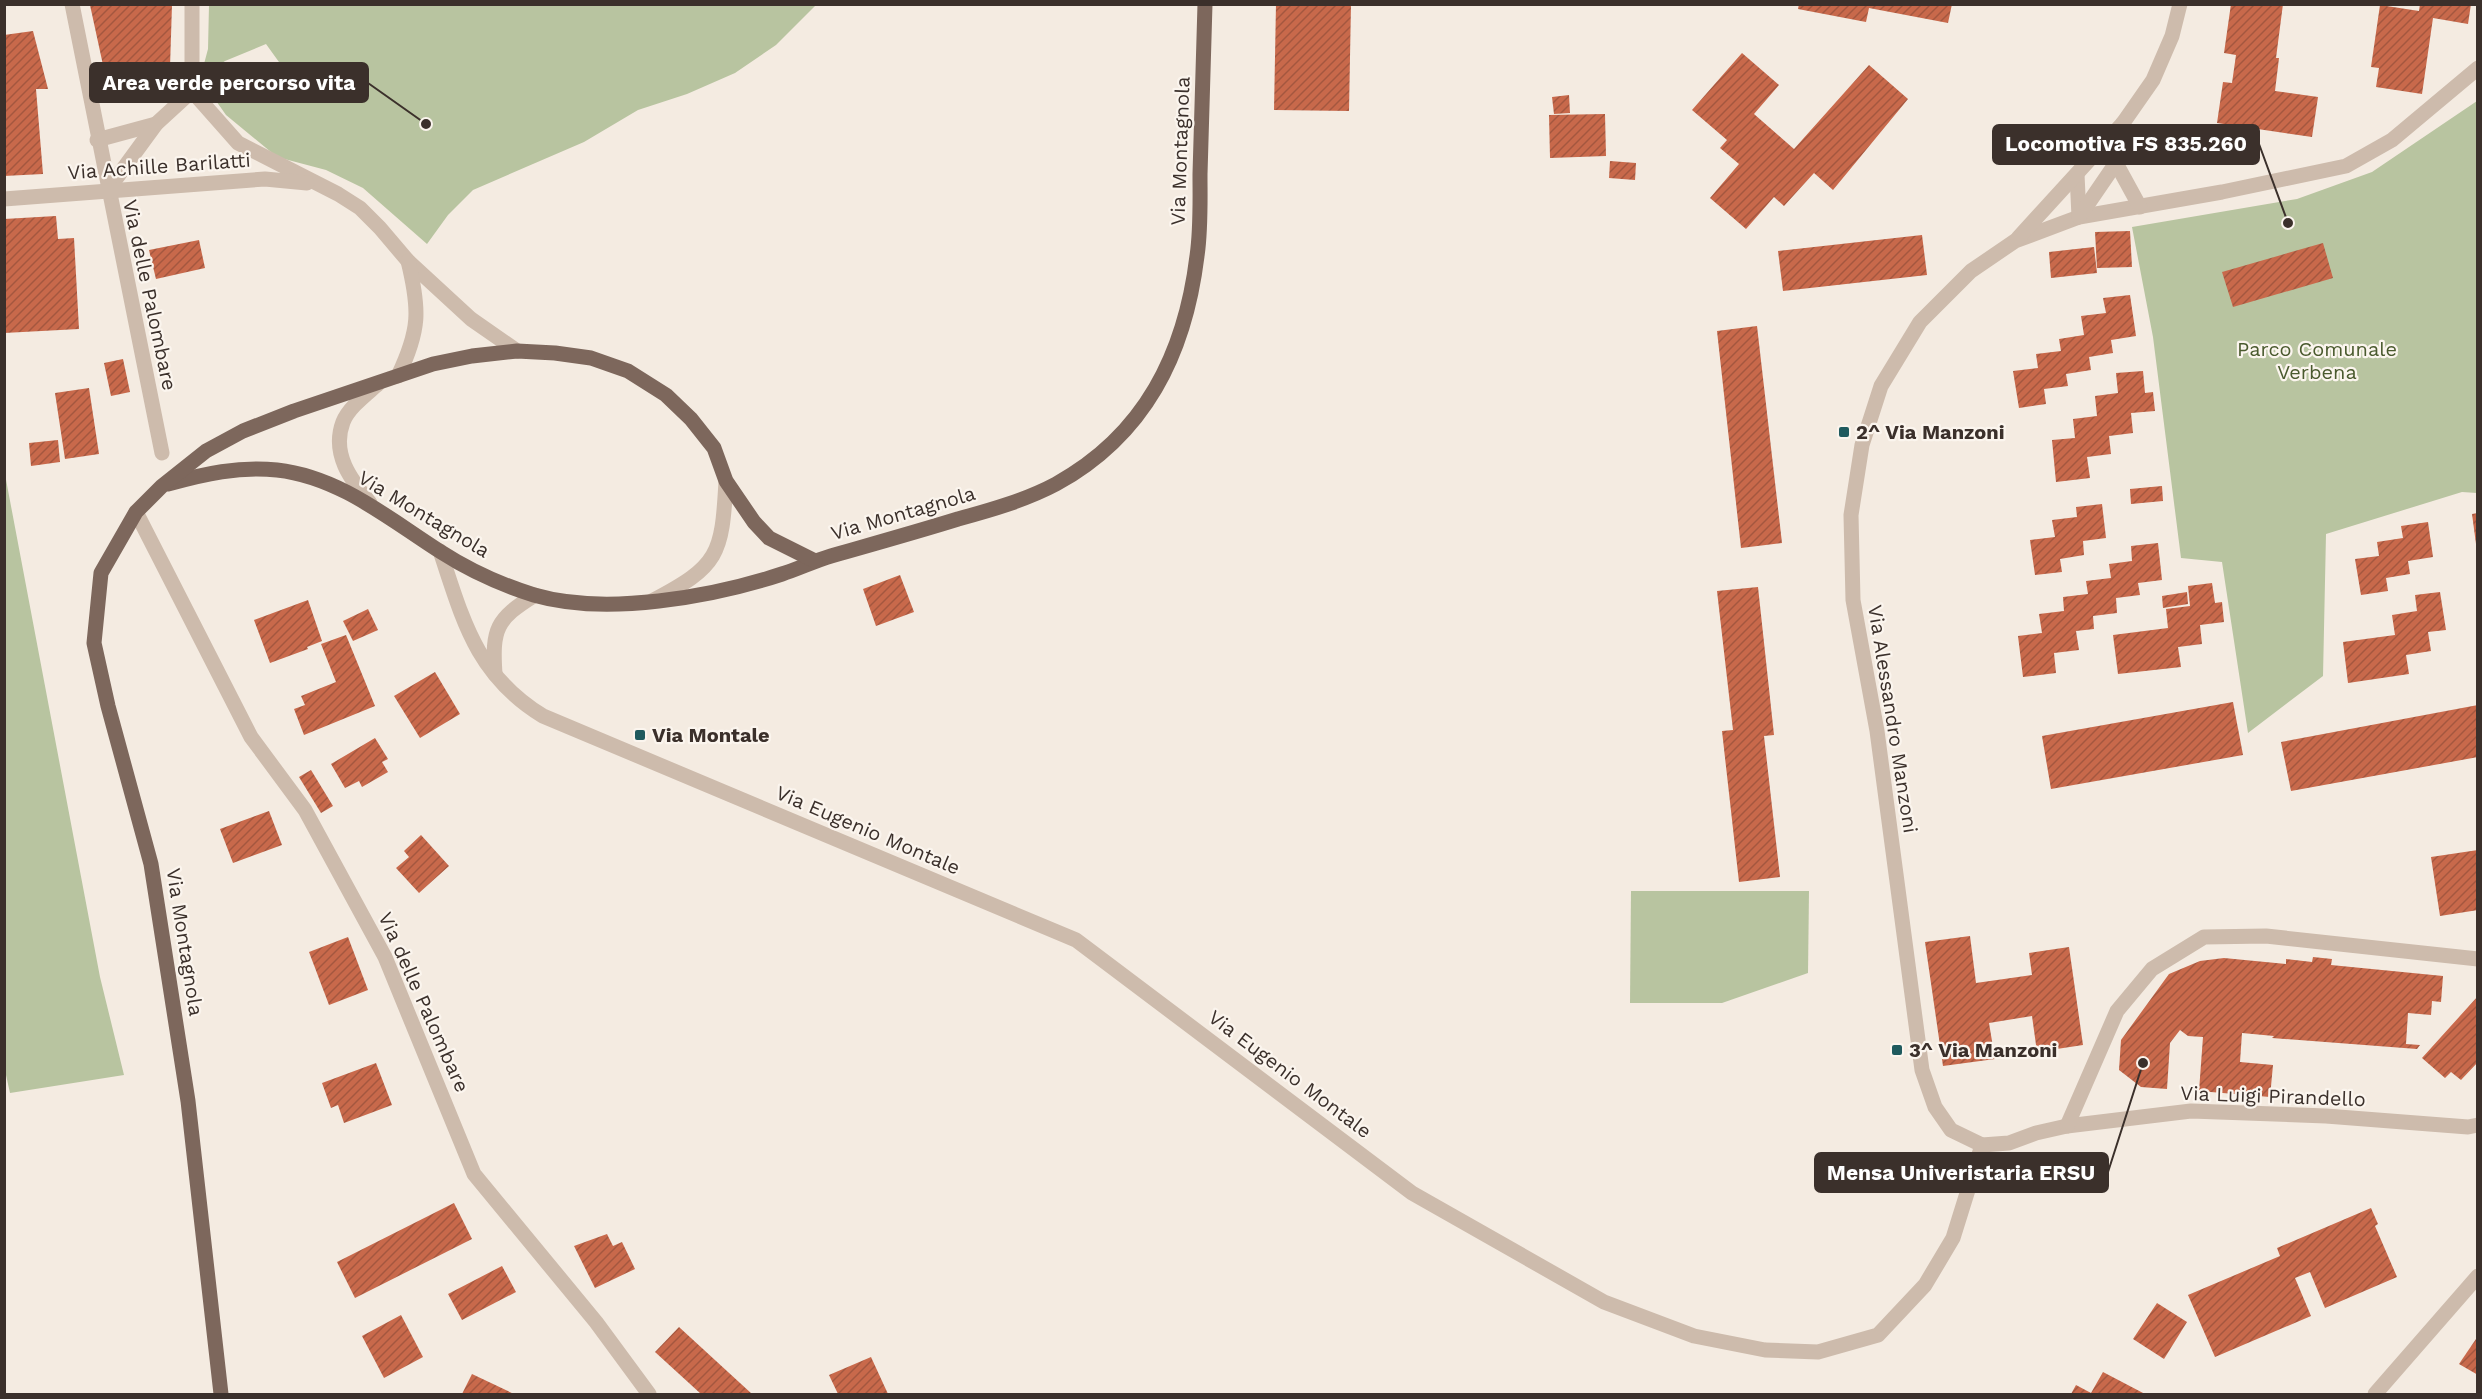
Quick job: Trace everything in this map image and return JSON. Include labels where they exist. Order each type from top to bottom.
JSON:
[{"type":"main road","name":"Via Montagnola","points":[[221,1395],[188,1101],[151,864],[108,706],[94,643],[101,573],[136,512],[162,486],[204,474],[232,470],[281,470],[310,478],[370,503],[440,551],[486,576],[535,595],[601,604],[652,601],[708,593],[782,574],[815,561],[995,508],[1054,485],[1102,454],[1139,416],[1168,367],[1187,315],[1198,253],[1204,4]]},
{"type":"main road","points":[[162,486],[206,451],[243,431],[332,397],[378,384],[433,364],[472,356],[517,351],[555,353],[591,358],[628,371],[666,395],[691,419],[714,448],[726,481],[754,522],[769,538],[815,561]]},
{"type":"street","name":"Via delle Palombare","points":[[72,4],[107,191],[162,453]]},
{"type":"street","points":[[107,191],[156,124],[192,91],[192,4]]},
{"type":"street","name":"Via Alessandro Manzoni","points":[[1982,1145],[1951,1130],[1935,1107],[1922,1070],[1877,731],[1853,600],[1851,515],[1863,445],[1881,386],[1920,322],[1971,271],[2015,241],[2122,123],[2153,80],[2172,36],[2180,4]]},
{"type":"street","points":[[2077,174],[2079,217],[2140,207],[2346,165],[2392,140],[2478,68]]},
{"type":"street","name":"Via Achille Barilatti","points":[[192,91],[238,143],[338,194],[360,208],[408,261],[471,319],[517,351]]},
{"type":"street","name":"Via Alessandro Manzoni","points":[[2015,241],[2079,217],[2116,163],[2122,123]]},
{"type":"street","points":[[97,140],[156,124]]},
{"type":"street","points":[[2116,163],[2140,207]]},
{"type":"street","name":"Via Achille Barilatti","points":[[4,199],[265,179],[315,184]]},
{"type":"street","name":"Via Achille Barilatti","points":[[398,376],[412,343],[417,319],[416,300],[408,261]]},
{"type":"street","points":[[370,503],[345,470],[339,444],[344,421],[358,403],[378,384]]},
{"type":"street","points":[[652,601],[686,583],[702,571],[714,554],[723,530],[726,481]]},
{"type":"street","name":"Via delle Palombare","points":[[136,512],[251,737],[305,810],[385,957],[474,1174],[597,1322],[649,1395]]},
{"type":"street","name":"Via Eugenio Montale","points":[[440,551],[468,633],[509,691],[543,716],[1076,940],[1412,1193],[1604,1302],[1694,1336],[1765,1350],[1818,1353],[1878,1335],[1925,1285],[1953,1238],[1982,1145]]},
{"type":"street","points":[[495,674],[494,636],[499,624],[513,610],[535,595]]},
{"type":"street","points":[[1982,1145],[2009,1143],[2036,1132],[2067,1126],[2117,1011],[2152,969],[2204,938],[2266,936],[2478,959]]},
{"type":"street","name":"Via Luigi Pirandello","points":[[2067,1126],[2191,1111],[2326,1116],[2468,1127],[2478,1125]]},
{"type":"street","points":[[2375,1395],[2478,1276]]},
{"type":"green space","points":[[209,5],[816,5],[776,45],[735,73],[687,94],[638,110],[584,142],[473,190],[448,215],[427,244],[363,188],[326,170],[277,157],[226,115],[214,98],[227,93],[239,103],[281,95],[284,69],[266,44],[225,61],[213,69],[204,64],[208,49]]},
{"type":"green space","name":"Parco Comunale Verbena","points":[[2477,101],[2477,493],[2462,492],[2326,534],[2323,676],[2248,733],[2222,562],[2181,558],[2153,337],[2132,227],[2297,199],[2372,172]]},
{"type":"green space","points":[[4,469],[100,977],[124,1075],[10,1093],[4,1066]]},
{"type":"green space","points":[[1631,891],[1809,891],[1808,973],[1722,1003],[1630,1003]]},
{"type":"building","points":[[1276,4],[1351,4],[1349,111],[1274,110]]},
{"type":"building","points":[[1799,4],[1952,4],[1948,23],[1869,8],[1866,22],[1798,9]]},
{"type":"building","points":[[2231,4],[2283,4],[2276,58],[2279,58],[2275,91],[2318,97],[2312,137],[2217,123],[2223,82],[2232,83],[2236,55],[2224,53]]},
{"type":"building","points":[[2420,4],[2471,4],[2468,24],[2433,18],[2422,94],[2376,87],[2379,68],[2371,67],[2380,5],[2419,11]]},
{"type":"building","points":[[90,5],[172,5],[168,80],[154,97],[111,102]]},
{"type":"building","points":[[33,31],[48,89],[36,89],[43,174],[4,176],[4,35]]},
{"type":"building","points":[[1742,53],[1779,85],[1754,114],[1794,149],[1869,65],[1908,99],[1833,190],[1814,173],[1784,206],[1774,197],[1746,229],[1710,198],[1739,164],[1720,148],[1727,140],[1692,110]]},
{"type":"building","points":[[1569,95],[1570,113],[1554,114],[1552,97]]},
{"type":"building","points":[[1605,114],[1606,156],[1550,158],[1549,115]]},
{"type":"building","points":[[1610,161],[1636,163],[1635,180],[1609,178]]},
{"type":"building","points":[[56,216],[58,239],[74,238],[79,329],[4,333],[4,219]]},
{"type":"building","points":[[2130,231],[2132,267],[2097,268],[2095,232]]},
{"type":"building","points":[[1922,235],[1927,275],[1783,291],[1778,251]]},
{"type":"building","points":[[199,240],[205,268],[156,279],[149,250]]},
{"type":"building","points":[[2323,243],[2333,278],[2233,307],[2222,272]]},
{"type":"building","points":[[2094,247],[2097,273],[2051,278],[2049,252]]},
{"type":"building","points":[[2130,295],[2136,336],[2111,340],[2113,353],[2089,357],[2091,370],[2066,374],[2068,386],[2044,389],[2046,404],[2019,408],[2013,371],[2038,368],[2036,354],[2061,351],[2059,339],[2084,335],[2081,316],[2106,313],[2103,298]]},
{"type":"building","points":[[1757,326],[1782,543],[1741,548],[1717,331]]},
{"type":"building","points":[[123,359],[130,392],[111,396],[104,363]]},
{"type":"building","points":[[2143,371],[2145,393],[2153,392],[2155,411],[2131,413],[2133,433],[2109,436],[2111,454],[2087,457],[2090,478],[2056,482],[2052,440],[2075,438],[2073,419],[2097,416],[2095,396],[2118,393],[2116,373]]},
{"type":"building","points":[[89,388],[99,454],[65,459],[55,393]]},
{"type":"building","points":[[58,440],[60,462],[31,466],[29,443]]},
{"type":"building","points":[[2162,486],[2163,501],[2131,504],[2130,489]]},
{"type":"building","points":[[2102,504],[2106,538],[2083,541],[2084,555],[2060,559],[2062,572],[2035,575],[2030,540],[2055,537],[2052,520],[2077,517],[2076,507]]},
{"type":"building","points":[[2478,513],[2478,544],[2476,544],[2472,514]]},
{"type":"building","points":[[2428,522],[2433,557],[2408,561],[2410,574],[2386,578],[2388,591],[2361,595],[2355,559],[2379,556],[2377,542],[2403,538],[2401,526]]},
{"type":"building","points":[[2158,543],[2162,580],[2138,583],[2140,595],[2116,598],[2117,613],[2093,616],[2094,629],[2076,631],[2079,650],[2054,653],[2056,673],[2023,677],[2018,636],[2042,633],[2039,614],[2064,611],[2063,597],[2088,594],[2086,581],[2111,578],[2109,564],[2132,561],[2131,546]]},
{"type":"building","points":[[900,575],[914,612],[876,626],[863,589]]},
{"type":"building","points":[[2212,583],[2215,603],[2222,602],[2224,622],[2200,625],[2202,644],[2178,647],[2181,667],[2118,674],[2113,635],[2168,628],[2166,609],[2190,606],[2188,586]]},
{"type":"building","points":[[1758,587],[1774,735],[1764,736],[1780,877],[1739,882],[1722,731],[1733,730],[1717,591]]},
{"type":"building","points":[[2187,592],[2188,604],[2163,608],[2162,596]]},
{"type":"building","points":[[2440,592],[2446,630],[2428,632],[2431,651],[2406,655],[2409,674],[2348,683],[2343,642],[2395,635],[2392,615],[2417,611],[2415,595]]},
{"type":"building","points":[[308,600],[322,641],[307,647],[308,649],[270,663],[254,620]]},
{"type":"building","points":[[368,609],[378,630],[353,641],[343,621]]},
{"type":"building","points":[[346,635],[375,706],[304,735],[294,709],[305,705],[301,696],[336,682],[321,644]]},
{"type":"building","points":[[435,672],[460,714],[420,738],[394,696]]},
{"type":"building","points":[[2233,702],[2243,755],[2051,789],[2042,736]]},
{"type":"building","points":[[2478,705],[2478,757],[2291,791],[2281,742]]},
{"type":"building","points":[[375,738],[388,759],[382,762],[388,772],[362,787],[359,781],[345,788],[331,764]]},
{"type":"building","points":[[311,770],[333,806],[321,813],[299,777]]},
{"type":"building","points":[[269,811],[282,845],[233,863],[220,829]]},
{"type":"building","points":[[421,835],[449,866],[419,893],[396,868],[409,857],[404,851]]},
{"type":"building","points":[[2478,850],[2478,910],[2440,916],[2431,857]]},
{"type":"building","points":[[1970,936],[1976,983],[2032,975],[2029,953],[2069,947],[2083,1045],[2037,1052],[2032,1016],[1989,1023],[1995,1059],[1943,1066],[1925,942]]},
{"type":"building","points":[[348,937],[368,990],[329,1005],[309,952]]},
{"type":"building","points":[[2313,957],[2332,959],[2331,965],[2443,976],[2441,1002],[2432,1001],[2431,1015],[2408,1013],[2406,1044],[2420,1045],[2417,1049],[2272,1038],[2274,1036],[2242,1033],[2240,1062],[2273,1065],[2270,1097],[2199,1091],[2203,1037],[2188,1036],[2180,1030],[2170,1043],[2167,1089],[2141,1087],[2119,1070],[2121,1040],[2169,974],[2200,961],[2224,958],[2286,964],[2286,959],[2312,962]]},
{"type":"building","points":[[2478,996],[2478,1062],[2461,1080],[2451,1072],[2445,1078],[2422,1058]]},
{"type":"building","points":[[376,1063],[392,1105],[344,1123],[338,1105],[331,1108],[322,1083]]},
{"type":"building","points":[[454,1203],[472,1239],[355,1298],[337,1262]]},
{"type":"building","points":[[2371,1208],[2378,1224],[2375,1226],[2397,1277],[2325,1308],[2310,1272],[2295,1278],[2311,1316],[2215,1357],[2188,1295],[2280,1256],[2277,1248]]},
{"type":"building","points":[[607,1234],[613,1246],[622,1242],[635,1269],[595,1288],[574,1246]]},
{"type":"building","points":[[502,1266],[516,1292],[462,1320],[448,1294]]},
{"type":"building","points":[[2157,1303],[2187,1322],[2164,1359],[2133,1339]]},
{"type":"building","points":[[401,1315],[423,1357],[384,1378],[362,1336]]},
{"type":"building","points":[[679,1327],[752,1394],[701,1394],[655,1352]]},
{"type":"building","points":[[2478,1336],[2478,1375],[2459,1364]]},
{"type":"building","points":[[871,1357],[888,1394],[838,1394],[829,1375]]},
{"type":"building","points":[[2103,1372],[2145,1394],[2071,1394],[2076,1385],[2091,1393]]},
{"type":"building","points":[[472,1374],[514,1394],[462,1394]]},
{"type":"place","name":"Area verde percorso vita","points":[[426,124]]},
{"type":"place","name":"Locomotiva FS 835.260","points":[[2288,223]]},
{"type":"place","name":"2^ Via Manzoni","points":[[1844,432]]},
{"type":"place","name":"Via Montale","points":[[640,735]]},
{"type":"place","name":"3^ Via Manzoni","points":[[1897,1050]]},
{"type":"place","name":"Mensa Univeristaria ERSU","points":[[2143,1063]]}]
